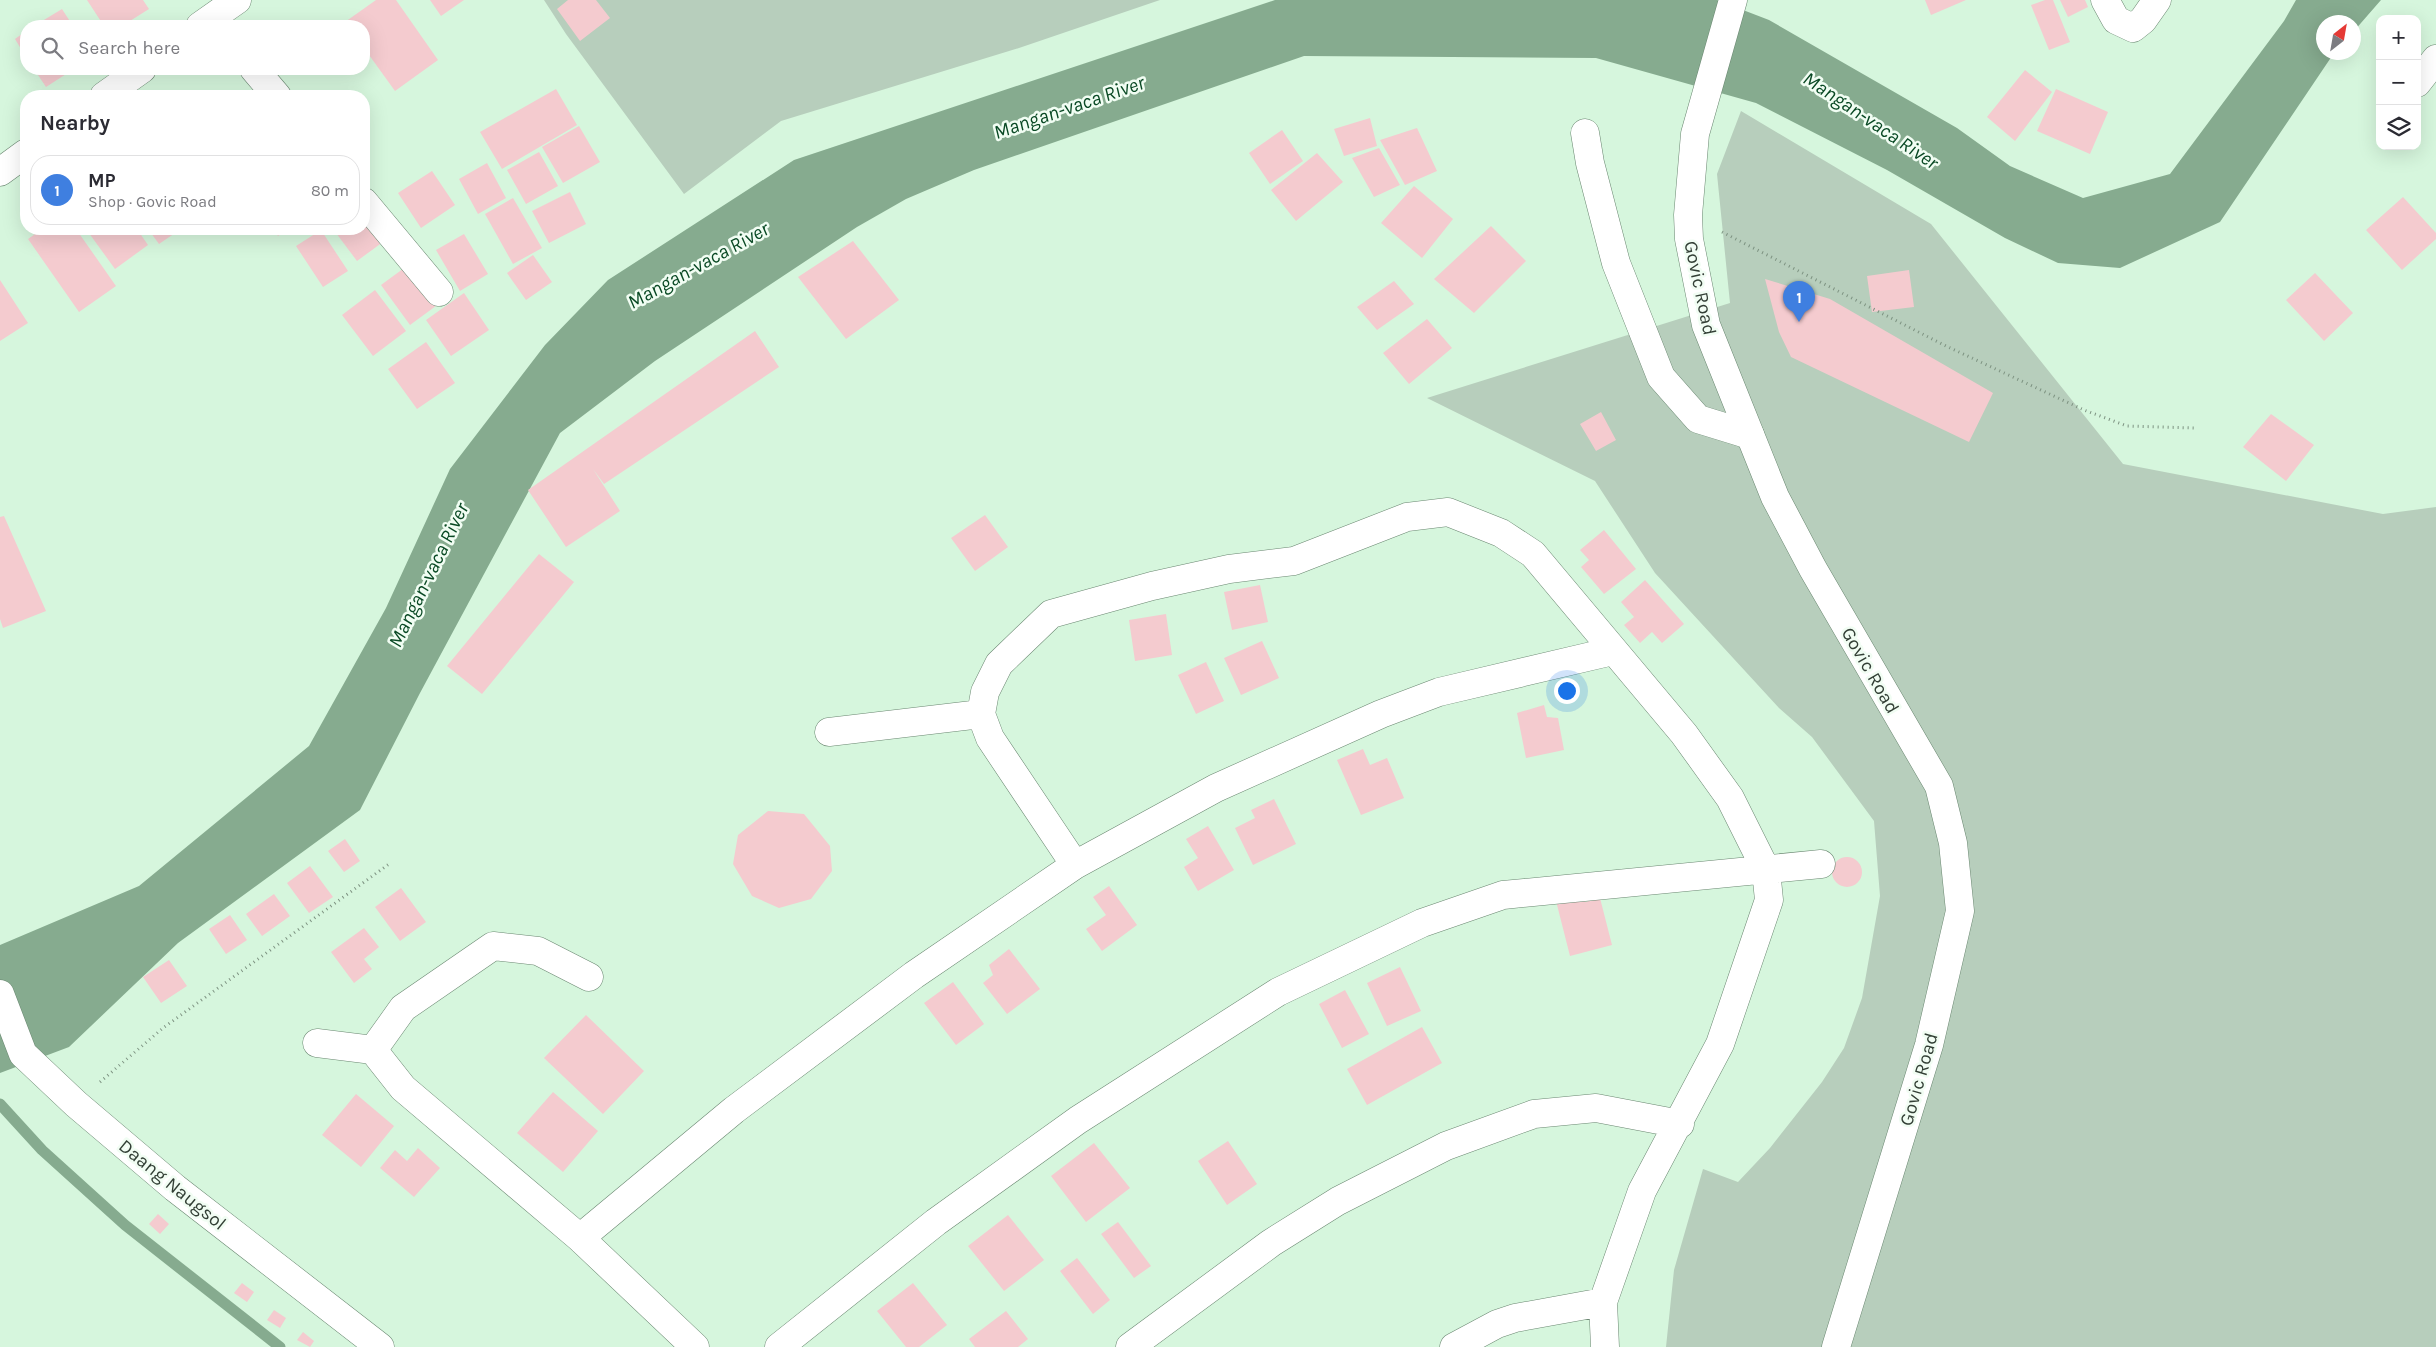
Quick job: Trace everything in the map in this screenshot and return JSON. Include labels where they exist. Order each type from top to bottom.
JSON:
[{"type":"street","points":[[214,20],[237,0]]},
{"type":"street","name":"Govic Road","points":[[1733,0],[1695,134],[1688,215],[1689,239],[1706,325],[1775,497],[1813,569],[1939,786],[1953,842],[1960,910],[1929,1046],[1836,1347]]},
{"type":"street","points":[[2105,0],[2116,20],[2133,28],[2143,20],[2157,0]]},
{"type":"street","points":[[2421,78],[2436,59]]},
{"type":"street","points":[[112,90],[134,75]]},
{"type":"street","points":[[259,75],[272,90]]},
{"type":"street","points":[[1585,133],[1590,163],[1616,263],[1661,377],[1698,419],[1750,435]]},
{"type":"street","points":[[0,172],[20,157]]},
{"type":"street","points":[[370,209],[439,292]]},
{"type":"street","points":[[1075,865],[990,738],[981,714],[985,692],[999,664],[1050,614],[1152,586],[1230,569],[1294,560],[1407,517],[1448,512],[1502,532],[1533,554],[1684,734],[1730,798],[1766,870],[1769,900],[1753,953],[1720,1044],[1680,1124],[1642,1191],[1603,1302],[1604,1347]]},
{"type":"street","points":[[580,1238],[734,1110],[914,975],[1075,865],[1216,788],[1381,714],[1439,692],[1613,651]]},
{"type":"street","points":[[830,732],[981,714]]},
{"type":"street","points":[[779,1347],[936,1222],[1078,1120],[1287,988],[1422,923],[1503,895],[1820,864]]},
{"type":"street","points":[[373,1050],[403,1008],[493,946],[538,951],[589,977]]},
{"type":"street","name":"Daang Naugsol","points":[[0,994],[23,1054],[76,1104],[175,1188],[380,1347]]},
{"type":"street","points":[[317,1043],[373,1050],[403,1088],[580,1238],[694,1347]]},
{"type":"street","points":[[1130,1347],[1272,1243],[1338,1201],[1446,1146],[1534,1114],[1596,1108],[1680,1124]]},
{"type":"street","points":[[1454,1347],[1497,1324],[1515,1318],[1603,1302]]},
{"type":"path","points":[[1688,215],[1946,346],[2084,410],[2127,426],[2194,428]]},
{"type":"path","points":[[76,1104],[163,1028],[389,864]]},
{"type":"shaded area","points":[[544,0],[1160,0],[1019,48],[781,121],[684,194],[566,34]]},
{"type":"shaded area","points":[[1741,111],[1931,224],[2123,464],[2383,514],[2436,507],[2436,1347],[1666,1347],[1674,1270],[1703,1169],[1738,1182],[1770,1148],[1822,1082],[1844,1048],[1862,998],[1880,896],[1874,821],[1812,737],[1779,708],[1655,573],[1595,481],[1427,398],[1730,303],[1717,174]]},
{"type":"water","name":"Mangan-vaca River","points":[[1275,0],[1717,0],[1769,20],[1957,128],[2010,166],[2083,198],[2170,174],[2284,21],[2296,0],[2381,0],[2361,23],[2361,15],[2316,15],[2316,60],[2329,60],[2220,222],[2120,268],[2058,263],[2005,238],[1887,170],[1756,103],[1596,58],[1304,56],[974,170],[906,199],[857,227],[655,361],[560,433],[420,693],[360,810],[178,943],[69,1047],[0,1073],[0,945],[139,886],[309,746],[386,608],[450,469],[545,345],[608,280],[794,160]]},
{"type":"building","points":[[87,0],[143,0],[149,9],[132,20],[100,20]]},
{"type":"building","points":[[376,0],[396,0],[438,60],[395,91],[370,56],[370,20],[348,20]]},
{"type":"building","points":[[430,0],[464,0],[441,16]]},
{"type":"building","points":[[568,0],[596,0],[610,18],[580,41],[557,9]]},
{"type":"building","points":[[1925,0],[1966,0],[1931,15]]},
{"type":"building","points":[[2045,0],[2053,0],[2070,42],[2049,50],[2031,5]]},
{"type":"building","points":[[2060,0],[2085,0],[2088,7],[2068,17]]},
{"type":"building","points":[[62,9],[69,20],[44,20]]},
{"type":"building","points":[[20,35],[20,47],[15,39]]},
{"type":"building","points":[[2025,70],[2052,92],[2015,141],[1987,117]]},
{"type":"building","points":[[38,75],[65,75],[46,87]]},
{"type":"building","points":[[556,89],[577,125],[502,169],[480,132]]},
{"type":"building","points":[[2056,89],[2108,112],[2090,154],[2037,131]]},
{"type":"building","points":[[1370,118],[1377,146],[1344,156],[1334,129]]},
{"type":"building","points":[[579,126],[600,162],[563,183],[542,147]]},
{"type":"building","points":[[1417,128],[1437,171],[1405,185],[1380,140]]},
{"type":"building","points":[[1282,130],[1303,161],[1270,184],[1249,153]]},
{"type":"building","points":[[1379,148],[1400,185],[1374,197],[1352,158]]},
{"type":"building","points":[[539,152],[558,186],[526,204],[507,170]]},
{"type":"building","points":[[1317,153],[1343,182],[1296,221],[1271,190]]},
{"type":"building","points":[[487,163],[506,198],[478,214],[459,179]]},
{"type":"building","points":[[432,171],[455,205],[421,228],[398,193]]},
{"type":"building","points":[[1414,186],[1453,219],[1422,258],[1381,223]]},
{"type":"building","points":[[570,192],[586,224],[549,243],[532,211]]},
{"type":"building","points":[[2403,197],[2436,233],[2436,239],[2402,270],[2366,230]]},
{"type":"building","points":[[513,198],[542,248],[513,264],[485,214]]},
{"type":"building","points":[[370,225],[383,242],[357,261],[338,235],[370,235]]},
{"type":"building","points":[[1491,226],[1526,261],[1474,313],[1434,279]]},
{"type":"building","points":[[464,234],[488,274],[460,291],[436,250]]},
{"type":"building","points":[[34,235],[80,235],[116,286],[79,312],[28,239]]},
{"type":"building","points":[[90,235],[141,235],[148,245],[115,269]]},
{"type":"building","points":[[152,235],[172,235],[159,244]]},
{"type":"building","points":[[313,235],[324,235],[348,271],[323,287],[296,246]]},
{"type":"building","points":[[853,241],[899,300],[846,339],[798,277]]},
{"type":"building","points":[[533,255],[552,282],[526,300],[507,273]]},
{"type":"building","points":[[411,263],[440,303],[410,325],[381,285]]},
{"type":"building","points":[[1909,270],[1914,307],[1872,312],[1867,276]]},
{"type":"building","points":[[2315,273],[2353,313],[2324,341],[2286,300]]},
{"type":"building","points":[[1765,279],[1830,299],[1993,393],[1969,442],[1791,357],[1779,332]]},
{"type":"building","points":[[0,280],[28,323],[0,341]]},
{"type":"building","points":[[1394,281],[1414,304],[1377,330],[1357,307]]},
{"type":"building","points":[[375,290],[406,331],[373,356],[342,315]]},
{"type":"building","points":[[464,293],[489,330],[451,356],[426,320]]},
{"type":"building","points":[[1427,319],[1452,348],[1409,384],[1383,353]]},
{"type":"building","points":[[755,331],[779,367],[604,484],[593,469],[620,511],[566,547],[528,490]]},
{"type":"building","points":[[426,342],[455,383],[417,409],[388,369]]},
{"type":"building","points":[[1601,412],[1616,440],[1596,451],[1580,424]]},
{"type":"building","points":[[2271,414],[2314,445],[2286,481],[2243,447]]},
{"type":"building","points":[[985,515],[1008,547],[975,571],[951,538]]},
{"type":"building","points":[[4,516],[46,611],[3,628],[0,619],[0,517]]},
{"type":"building","points":[[1604,530],[1636,569],[1604,594],[1581,567],[1589,560],[1580,550]]},
{"type":"building","points":[[539,554],[574,582],[482,694],[447,666]]},
{"type":"building","points":[[1645,580],[1684,624],[1662,643],[1652,632],[1640,643],[1624,625],[1634,617],[1621,602]]},
{"type":"building","points":[[1260,585],[1268,622],[1232,630],[1224,592]]},
{"type":"building","points":[[1166,614],[1172,655],[1135,661],[1129,620]]},
{"type":"building","points":[[1262,641],[1279,678],[1241,695],[1224,658]]},
{"type":"building","points":[[1206,662],[1224,701],[1196,714],[1178,675]]},
{"type":"building","points":[[1544,705],[1547,717],[1558,718],[1564,750],[1526,758],[1517,713]]},
{"type":"building","points":[[1363,749],[1370,765],[1387,758],[1404,798],[1361,815],[1337,760]]},
{"type":"building","points":[[1274,799],[1296,844],[1253,865],[1235,828],[1255,818],[1251,810]]},
{"type":"building","points":[[768,811],[804,814],[830,846],[832,871],[811,899],[779,908],[752,896],[733,864],[738,835]]},
{"type":"building","points":[[1208,826],[1234,870],[1198,891],[1184,867],[1198,858],[1186,839]]},
{"type":"building","points":[[345,839],[360,861],[344,872],[328,851]]},
{"type":"building","points":[[1847,857],[1858,861],[1862,872],[1858,883],[1847,887],[1836,883],[1832,872],[1836,861]]},
{"type":"building","points":[[310,866],[333,897],[309,913],[287,883]]},
{"type":"building","points":[[1109,886],[1137,925],[1102,951],[1086,929],[1106,915],[1093,897]]},
{"type":"building","points":[[1580,887],[1585,902],[1600,898],[1612,945],[1570,956],[1554,893]]},
{"type":"building","points":[[401,888],[426,922],[400,941],[375,907]]},
{"type":"building","points":[[274,894],[290,916],[262,936],[246,914]]},
{"type":"building","points":[[230,915],[247,940],[226,954],[209,929]]},
{"type":"building","points":[[364,928],[379,947],[364,959],[372,969],[354,983],[331,952]]},
{"type":"building","points":[[1009,949],[1040,989],[1007,1014],[983,983],[993,975],[989,965]]},
{"type":"building","points":[[169,960],[187,986],[161,1003],[143,977]]},
{"type":"building","points":[[1400,967],[1421,1011],[1387,1026],[1367,983]]},
{"type":"building","points":[[953,982],[984,1024],[956,1045],[924,1003]]},
{"type":"building","points":[[1345,990],[1369,1034],[1342,1048],[1319,1004]]},
{"type":"building","points":[[586,1015],[644,1071],[603,1114],[544,1058]]},
{"type":"building","points":[[1422,1027],[1442,1063],[1367,1105],[1347,1069]]},
{"type":"building","points":[[553,1092],[598,1131],[563,1172],[517,1133]]},
{"type":"building","points":[[356,1094],[394,1126],[361,1167],[322,1135]]},
{"type":"building","points":[[1228,1141],[1257,1184],[1227,1205],[1198,1161]]},
{"type":"building","points":[[1094,1143],[1130,1188],[1086,1222],[1051,1176]]},
{"type":"building","points":[[418,1148],[440,1168],[414,1197],[380,1168],[395,1150],[407,1161]]},
{"type":"building","points":[[158,1214],[169,1224],[160,1234],[149,1224]]},
{"type":"building","points":[[1008,1215],[1044,1260],[1004,1291],[968,1246]]},
{"type":"building","points":[[1118,1222],[1151,1266],[1134,1278],[1101,1234]]},
{"type":"building","points":[[1077,1258],[1110,1300],[1093,1314],[1060,1271]]},
{"type":"building","points":[[242,1283],[254,1292],[247,1302],[234,1293]]},
{"type":"building","points":[[913,1283],[947,1325],[919,1347],[906,1347],[877,1311]]},
{"type":"building","points":[[274,1310],[286,1318],[280,1328],[267,1320]]},
{"type":"building","points":[[1006,1311],[1028,1339],[1018,1347],[975,1347],[969,1339]]},
{"type":"building","points":[[303,1332],[314,1341],[310,1347],[297,1340]]},
{"type":"waterway","points":[[0,1104],[42,1150],[125,1225],[280,1347]]},
{"type":"place","name":"MP","points":[[1799,322]]}]
